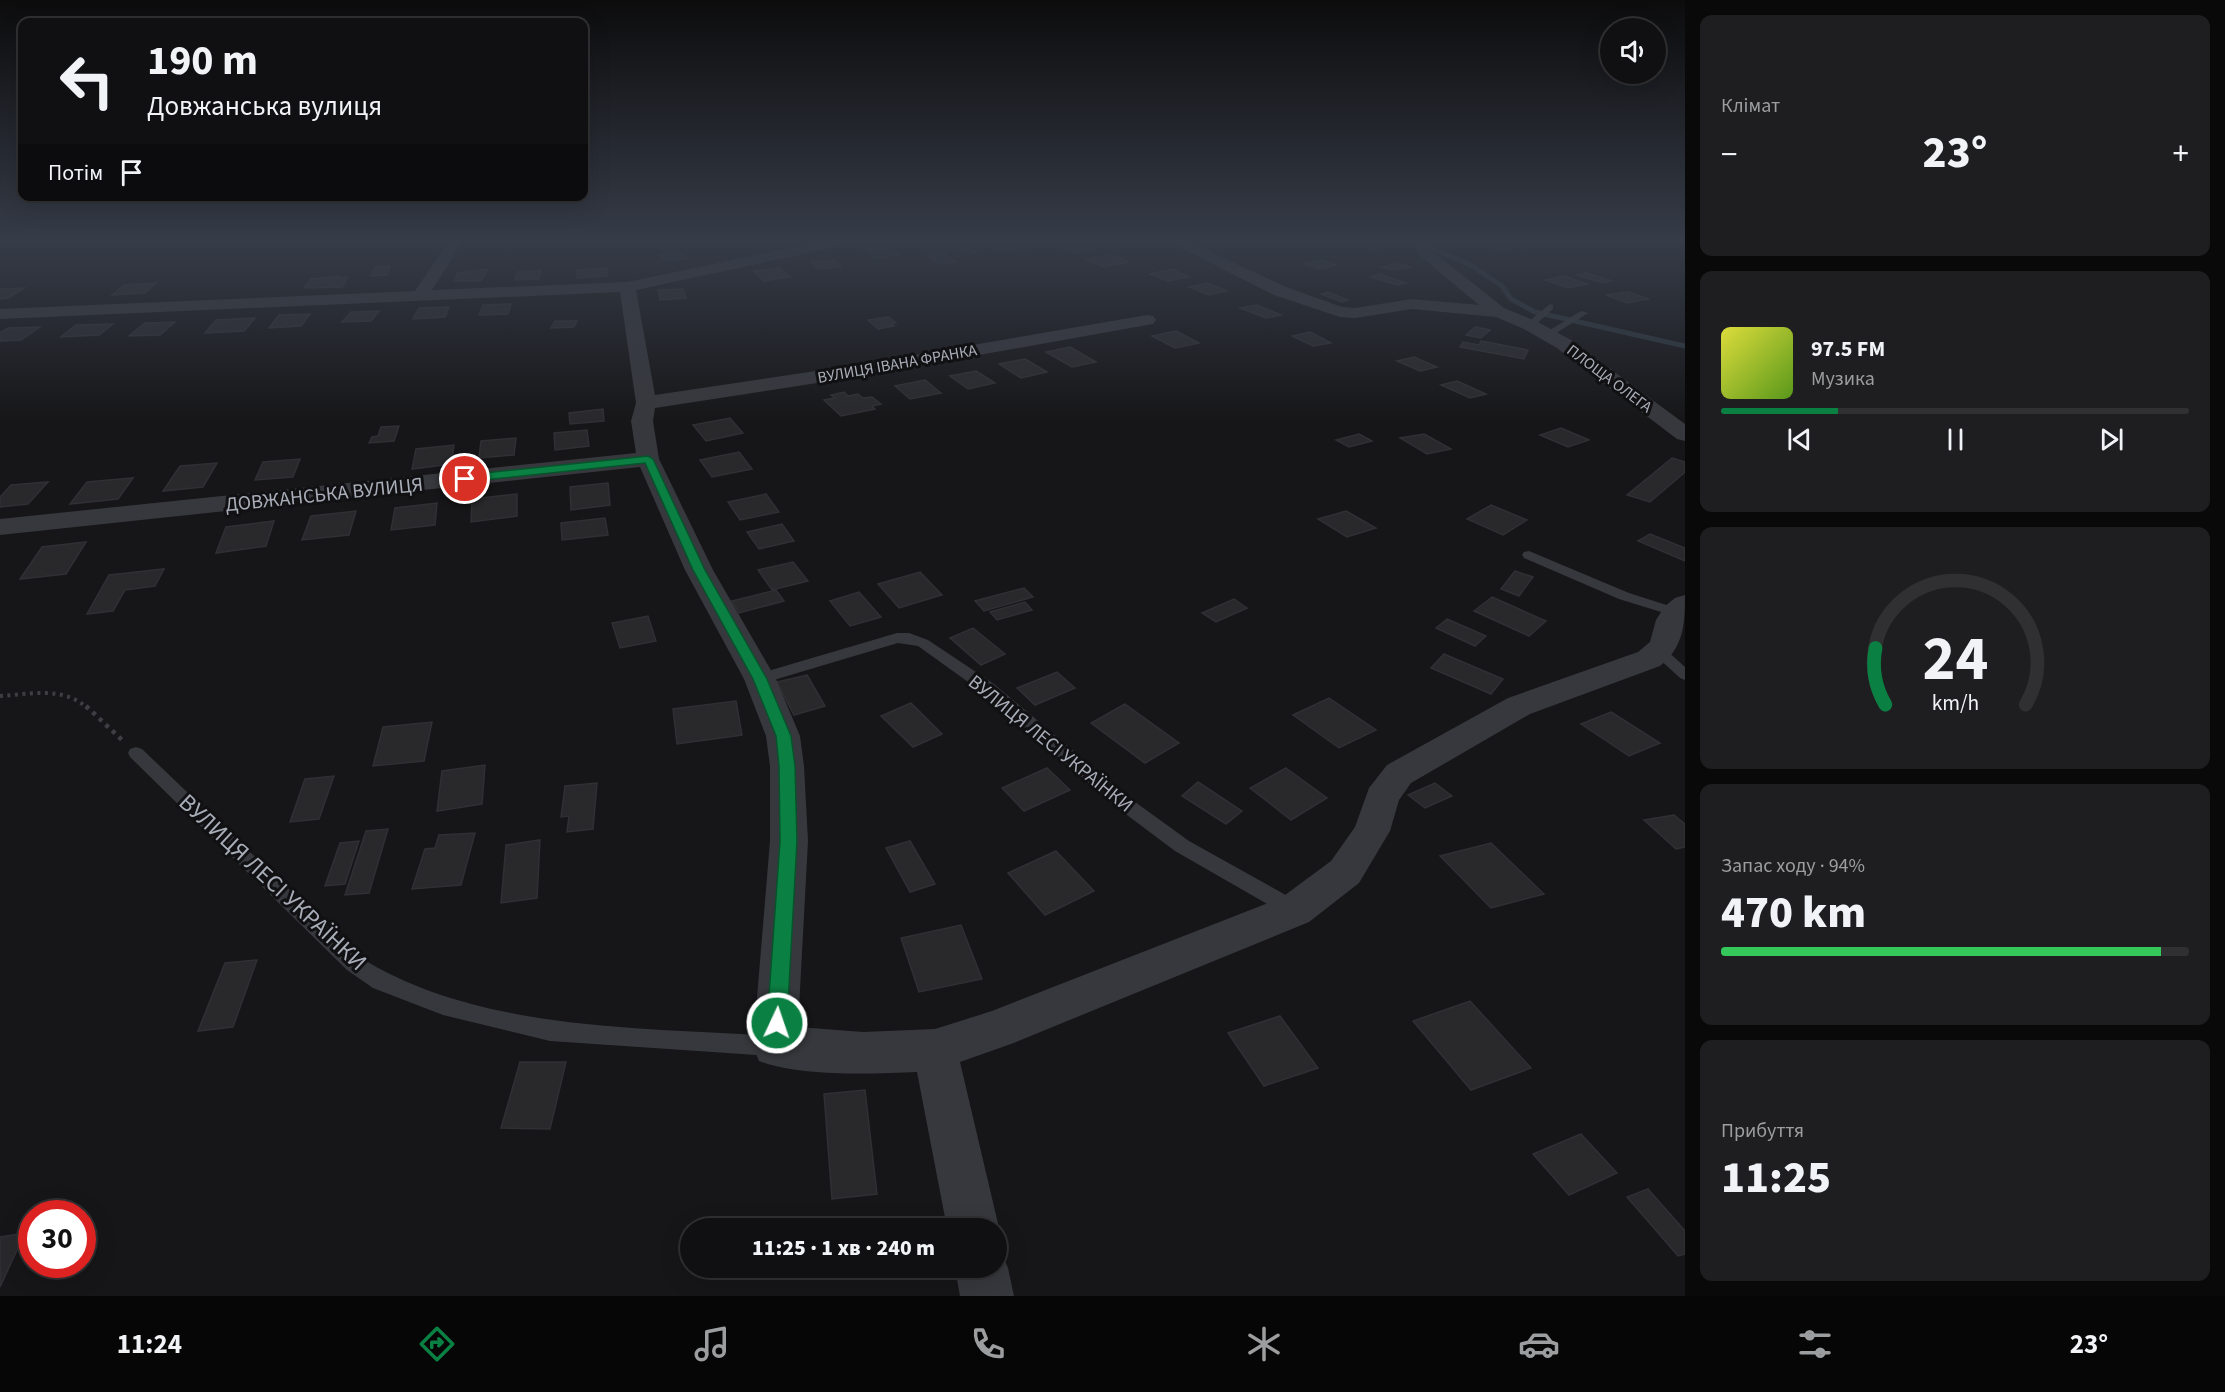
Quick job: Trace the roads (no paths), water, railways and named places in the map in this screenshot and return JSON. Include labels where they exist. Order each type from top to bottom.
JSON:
[{"type":"street","points":[[0,314],[292,301]]},
{"type":"street","points":[[629,301],[646,403],[642,421],[648,459],[699,570],[760,679],[783,736],[787,766],[789,841],[776,1046]]},
{"type":"street","name":"ПЛОЩА ОЛЕГА","points":[[1310,301],[1340,312],[1355,313],[1412,304],[1498,312],[1534,322],[1547,335],[1564,344],[1685,434]]},
{"type":"street","name":"ПЛОЩА ОЛЕГА","points":[[1486,301],[1498,312]]},
{"type":"street","name":"ВУЛИЦЯ ІВАНА ФРАНКА","points":[[646,403],[856,371],[1148,320]]},
{"type":"street","name":"ДОВЖАНСЬКА ВУЛИЦЯ","points":[[0,527],[648,459]]},
{"type":"street","name":"ВУЛИЦЯ ЛЕСІ УКРАЇНКИ","points":[[776,1046],[863,1053],[935,1050],[995,1030],[1294,910],[1345,872],[1372,831],[1382,797],[1399,774],[1520,706],[1564,688],[1649,659],[1673,663],[1666,644],[1679,608]]},
{"type":"street","points":[[935,1050],[971,1218]]},
{"type":"street","points":[[983,1278],[987,1296]]},
{"type":"lane","points":[[1534,322],[1548,309]]},
{"type":"lane","points":[[1547,335],[1580,316]]},
{"type":"lane","points":[[1529,555],[1624,596],[1679,608]]},
{"type":"lane","name":"ВУЛИЦЯ ЛЕСІ УКРАЇНКИ","points":[[760,679],[897,638],[909,638],[923,642],[955,667],[988,688],[1125,804],[1182,846],[1294,910]]},
{"type":"lane","name":"ВУЛИЦЯ ЛЕСІ УКРАЇНКИ","points":[[136,753],[354,964],[381,981],[443,1005],[550,1031],[776,1046]]},
{"type":"waterway","points":[[1516,301],[1535,312],[1685,346]]}]
